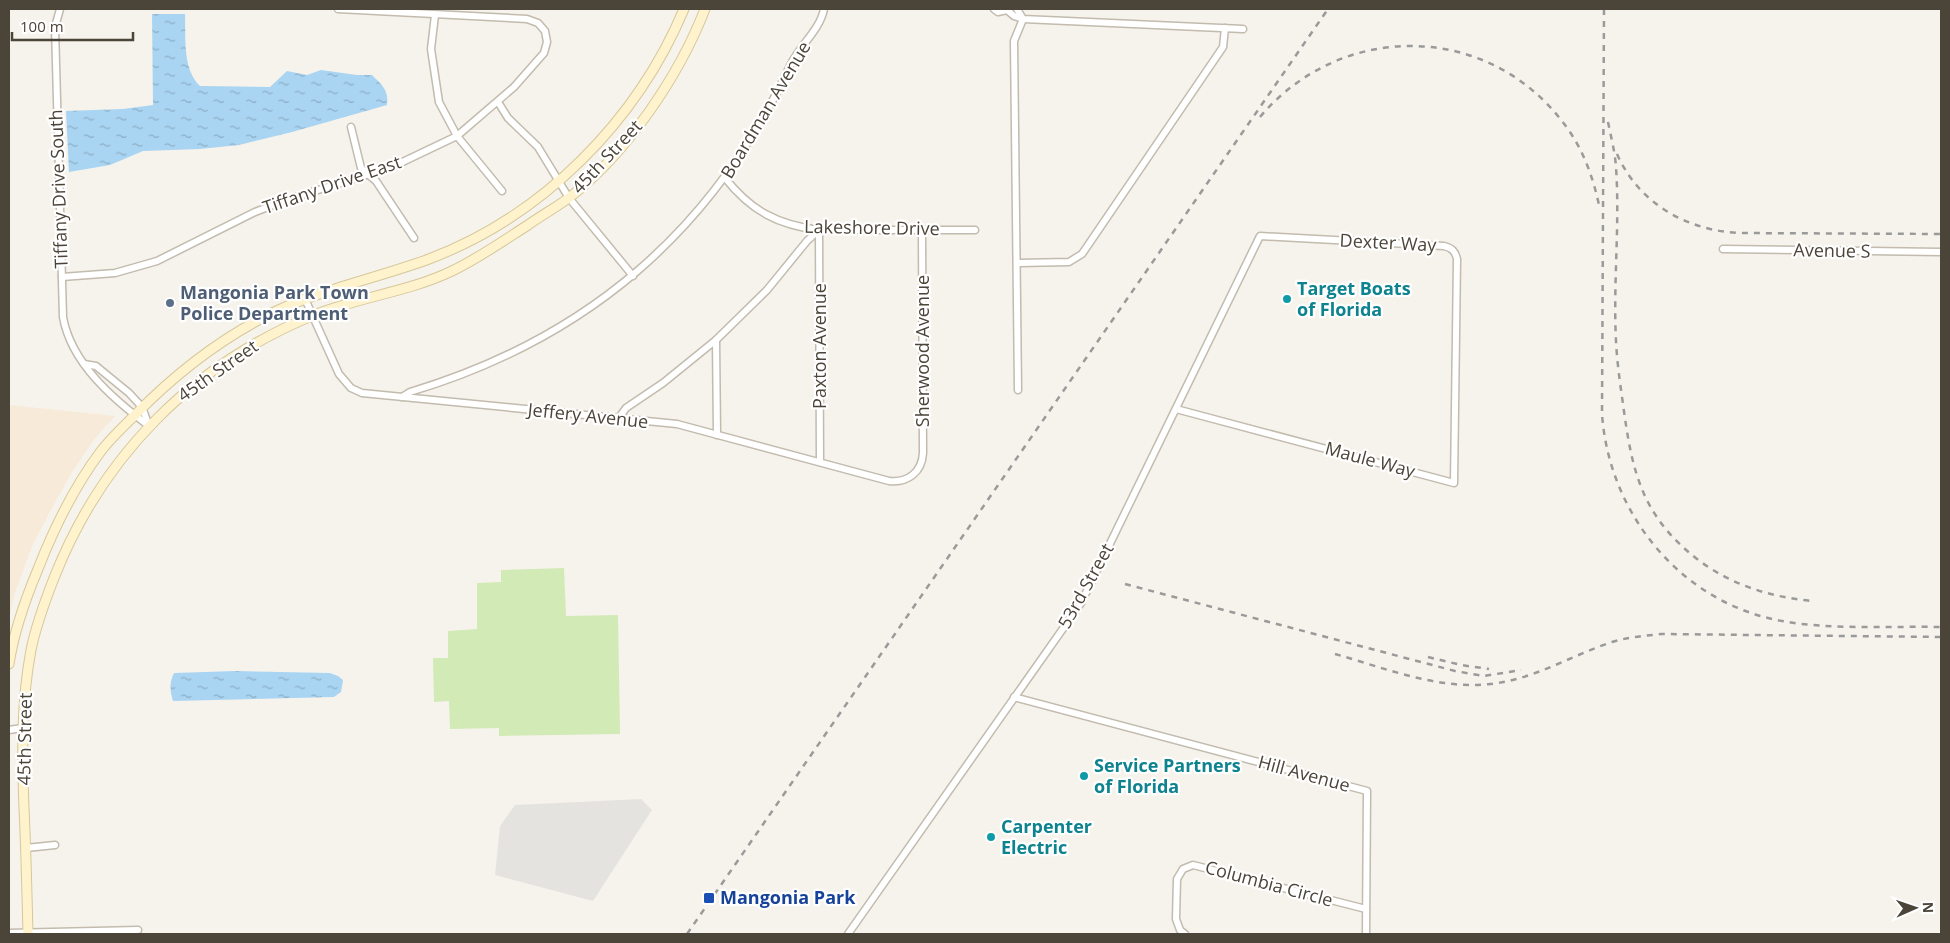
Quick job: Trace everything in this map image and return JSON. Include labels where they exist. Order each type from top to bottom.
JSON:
[{"type":"main road","name":"45th Street","points":[[9,664],[27,594],[59,520],[84,474],[102,449],[142,407],[189,365],[223,340],[305,299],[406,268],[458,247],[512,216],[559,182],[593,150],[629,104],[663,53],[684,9]]},
{"type":"main road","name":"45th Street","points":[[28,934],[22,728],[31,649],[42,612],[62,559],[93,499],[124,456],[148,426],[188,390],[235,355],[262,339],[313,315],[366,298],[422,284],[452,271],[504,242],[569,198],[609,160],[649,112],[682,60],[705,9]]},
{"type":"street","name":"Tiffany Drive South","points":[[60,9],[55,28],[65,328],[71,345],[88,372],[148,426]]},
{"type":"street","points":[[338,9],[386,10],[435,15],[431,49],[439,102],[457,136],[502,191]]},
{"type":"street","name":"Boardman Avenue","points":[[402,397],[410,392],[473,371],[533,343],[583,313],[632,276],[684,228],[725,178],[764,118],[793,58],[808,42],[824,9]]},
{"type":"street","points":[[994,9],[998,12],[1006,10],[1014,16],[1023,19],[1243,29]]},
{"type":"street","points":[[1017,9],[1023,19]]},
{"type":"street","name":"Tiffany Drive East","points":[[62,277],[93,276],[136,268],[171,255],[225,226],[262,210],[366,174],[392,167],[457,136],[514,87],[544,52],[548,42],[542,26],[538,22],[527,19],[435,15]]},
{"type":"street","points":[[1018,390],[1014,41],[1023,19]]},
{"type":"street","points":[[1018,263],[1069,262],[1082,254],[1223,47],[1225,28]]},
{"type":"street","points":[[498,102],[508,118],[538,147],[569,198],[632,276]]},
{"type":"street","points":[[351,127],[361,168],[376,181],[414,238]]},
{"type":"street","name":"Lakeshore Drive","points":[[725,178],[744,199],[772,218],[800,227],[819,230],[975,230]]},
{"type":"street","points":[[618,418],[626,408],[663,383],[716,340],[767,290],[806,241],[819,230]]},
{"type":"street","name":"Paxton Avenue","points":[[819,230],[820,462]]},
{"type":"street","name":"Sherwood Avenue","points":[[918,470],[924,453],[922,230]]},
{"type":"street","name":"Dexter Way","points":[[1260,236],[1452,248],[1456,253],[1457,259],[1456,370]]},
{"type":"street","name":"53rd Street","points":[[848,934],[1080,603],[1260,236]]},
{"type":"street","name":"Avenue S","points":[[1723,249],[1941,252]]},
{"type":"street","name":"Jeffery Avenue","points":[[305,299],[339,374],[346,384],[362,393],[676,424],[896,481],[908,478],[918,470]]},
{"type":"street","points":[[716,340],[717,435]]},
{"type":"street","points":[[84,364],[96,366],[129,393],[142,407],[148,426]]},
{"type":"street","name":"Maule Way","points":[[1176,409],[1454,483],[1456,370]]},
{"type":"street","name":"Hill Avenue","points":[[1014,697],[1367,790],[1366,934]]},
{"type":"street","points":[[9,730],[22,728]]},
{"type":"street","points":[[26,848],[55,845]]},
{"type":"street","name":"Columbia Circle","points":[[1185,934],[1180,930],[1176,919],[1177,879],[1183,869],[1194,865],[1366,909]]},
{"type":"street","points":[[9,933],[138,930]]},
{"type":"shaded area","points":[[9,405],[115,416],[95,438],[72,472],[33,544],[15,592],[9,618]]},
{"type":"shaded area","points":[[641,799],[652,810],[593,901],[495,875],[500,826],[515,805]]},
{"type":"green space","points":[[564,568],[566,616],[618,615],[620,734],[499,736],[499,728],[450,729],[449,701],[434,702],[433,658],[448,658],[448,631],[477,629],[477,583],[501,582],[501,570]]},
{"type":"water","points":[[152,14],[185,14],[185,42],[188,62],[194,79],[200,86],[270,87],[287,71],[307,75],[321,70],[372,75],[386,92],[387,105],[239,145],[200,149],[143,151],[110,165],[69,172],[66,111],[123,109],[153,105]]},
{"type":"water","points":[[236,671],[330,673],[343,680],[341,692],[334,697],[173,701],[170,687],[174,673]]},
{"type":"railway","points":[[687,934],[1328,9]]},
{"type":"railway","points":[[1604,9],[1602,414],[1608,451],[1619,486],[1635,519],[1657,548],[1683,574],[1712,595],[1746,611],[1782,621],[1820,626],[1941,627]]},
{"type":"railway","points":[[1260,117],[1294,85],[1332,63],[1372,50],[1415,46],[1457,52],[1497,67],[1533,91],[1565,125],[1587,164],[1599,205]]},
{"type":"railway","points":[[1608,122],[1615,156],[1617,189],[1615,298],[1617,357],[1630,450],[1642,490],[1663,526],[1697,559],[1710,568],[1737,583],[1766,593],[1812,601]]},
{"type":"railway","points":[[1617,154],[1626,172],[1652,200],[1667,212],[1702,227],[1740,233],[1941,234]]},
{"type":"railway","points":[[1125,584],[1455,671],[1484,676],[1521,670]]},
{"type":"railway","points":[[1335,654],[1431,681],[1470,685],[1506,682],[1522,678],[1612,642],[1661,634],[1941,637]]},
{"type":"railway","points":[[1428,657],[1489,669]]},
{"type":"place","name":"Target Boats of Florida","points":[[1287,299]]},
{"type":"place","name":"Mangonia Park Town Police Department","points":[[170,303]]},
{"type":"place","name":"Service Partners of Florida","points":[[1084,776]]},
{"type":"place","name":"Carpenter Electric","points":[[991,837]]},
{"type":"place","name":"Mangonia Park","points":[[709,898]]}]
